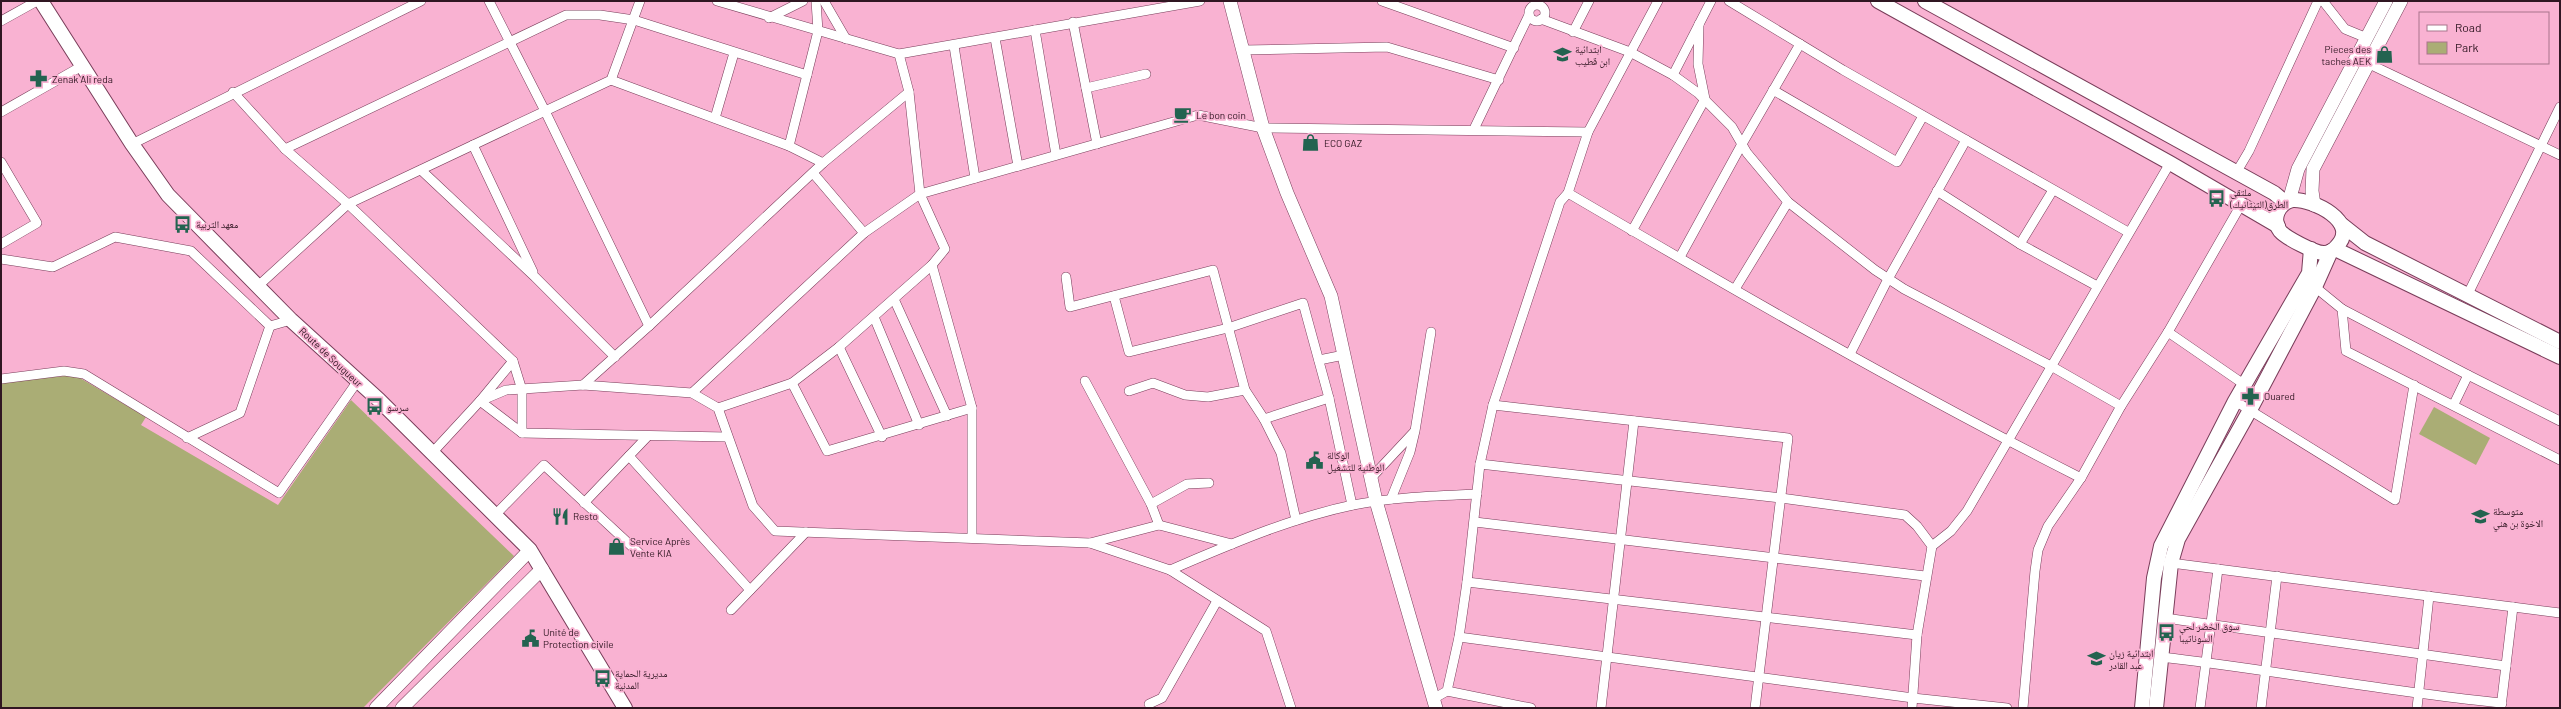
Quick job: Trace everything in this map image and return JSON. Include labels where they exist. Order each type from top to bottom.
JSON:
[{"type":"main road","name":"Route de Sougueur","points":[[41,1],[132,144],[168,195],[291,320],[357,382],[379,400],[530,550],[625,708]]},
{"type":"main road","points":[[1230,1],[1264,128],[1287,193],[1331,296],[1376,501],[1435,704]]},
{"type":"main road","points":[[1878,1],[2242,204],[2278,226],[2284,234],[2311,249],[2321,252],[2333,250],[2560,357]]},
{"type":"main road","points":[[1925,1],[2287,202],[2302,200],[2314,205],[2334,216],[2341,224],[2365,243],[2560,342]]},
{"type":"main road","points":[[2278,226],[2277,213],[2287,202],[2298,169],[2386,1]]},
{"type":"main road","points":[[2314,205],[2312,185],[2313,169],[2402,1]]},
{"type":"main road","points":[[2156,708],[2171,563],[2178,539],[2250,410],[2333,250],[2342,238],[2341,224]]},
{"type":"main road","points":[[2142,708],[2154,578],[2160,546],[2235,401],[2309,273],[2311,249]]},
{"type":"main road","points":[[376,708],[530,550]]},
{"type":"main road","points":[[402,708],[542,568]]},
{"type":"street","points":[[1,21],[37,1]]},
{"type":"street","points":[[132,144],[233,92],[421,1]]},
{"type":"street","points":[[489,1],[545,111],[649,326]]},
{"type":"street","points":[[258,286],[348,204],[611,80],[640,1]]},
{"type":"street","points":[[717,1],[769,18],[899,54],[954,46],[1072,22],[1200,1]]},
{"type":"street","points":[[769,18],[803,1]]},
{"type":"street","points":[[789,146],[818,31],[816,1]]},
{"type":"street","points":[[824,1],[846,40]]},
{"type":"street","points":[[1382,1],[1514,48]]},
{"type":"street","points":[[1573,32],[1589,1]]},
{"type":"street","points":[[1435,704],[1447,691],[1459,636],[1475,522],[1480,464],[1492,405],[1560,202],[1568,193],[1588,132],[1658,1]]},
{"type":"street","points":[[1673,75],[1711,1]]},
{"type":"street","points":[[1729,1],[1923,116],[2128,232]]},
{"type":"street","points":[[2236,173],[2249,151],[2318,1]]},
{"type":"street","points":[[2323,1],[2345,29],[2367,38]]},
{"type":"street","points":[[1474,129],[1499,80],[1534,4],[1538,5],[1544,10],[1541,19]]},
{"type":"street","points":[[285,149],[566,15],[600,15],[634,20],[807,75]]},
{"type":"street","points":[[1529,15],[1534,20],[1541,19],[1630,52],[1673,75],[1705,99],[1732,127],[1742,144],[1788,202],[1888,279],[2051,366],[2121,406]]},
{"type":"street","points":[[1072,22],[1097,144]]},
{"type":"street","points":[[1632,231],[1705,99],[1698,64],[1699,24]]},
{"type":"street","points":[[1035,30],[1056,155]]},
{"type":"street","points":[[995,38],[1018,166]]},
{"type":"street","points":[[1680,258],[1742,144],[1800,44]]},
{"type":"street","points":[[954,46],[975,178]]},
{"type":"street","points":[[1244,50],[1387,48],[1499,80]]},
{"type":"street","points":[[715,118],[734,53]]},
{"type":"street","points":[[718,408],[792,383],[839,347],[874,317],[932,265],[945,249],[920,194],[909,92],[899,54]]},
{"type":"street","points":[[2357,58],[2560,155]]},
{"type":"street","points":[[1,112],[82,66]]},
{"type":"street","points":[[1086,88],[1146,74]]},
{"type":"street","points":[[611,80],[789,146],[823,163]]},
{"type":"street","points":[[1773,90],[1897,162],[1923,116]]},
{"type":"street","points":[[233,92],[285,149],[348,204],[513,361],[522,390],[522,433]]},
{"type":"street","points":[[584,385],[823,163],[909,92]]},
{"type":"street","points":[[2467,296],[2542,146],[2560,106]]},
{"type":"street","points":[[692,393],[864,233],[920,194],[1198,115],[1264,128],[1474,129],[1588,132]]},
{"type":"street","points":[[1850,354],[1888,279],[1966,140]]},
{"type":"street","points":[[473,145],[535,277]]},
{"type":"street","points":[[1,162],[37,223],[1,244]]},
{"type":"street","points":[[1912,708],[1917,635],[1925,576],[1932,546],[1951,531],[1967,511],[2128,232],[2170,163]]},
{"type":"street","points":[[420,170],[535,277],[615,357]]},
{"type":"street","points":[[812,173],[864,233]]},
{"type":"street","points":[[2020,244],[2053,190]]},
{"type":"street","points":[[1937,191],[2020,244],[2097,286]]},
{"type":"street","points":[[1568,193],[1632,231],[1850,354],[2008,441],[2081,478]]},
{"type":"street","points":[[1735,289],[1788,202]]},
{"type":"street","points":[[2023,708],[2038,550],[2048,526],[2081,478],[2121,406],[2168,332],[2242,204]]},
{"type":"street","points":[[1,259],[53,267],[115,237],[191,251],[270,326]]},
{"type":"street","points":[[932,265],[972,408],[972,538]]},
{"type":"street","points":[[1066,277],[1070,307],[1213,270],[1245,390],[1264,419],[1280,453],[1296,520]]},
{"type":"street","points":[[2315,287],[2342,309],[2560,421]]},
{"type":"street","points":[[1114,296],[1129,352],[1228,328],[1303,303],[1329,398],[1352,505]]},
{"type":"street","points":[[894,299],[947,416]]},
{"type":"street","points":[[2342,309],[2346,350],[2454,404],[2560,460]]},
{"type":"street","points":[[874,317],[919,425]]},
{"type":"street","points":[[270,326],[291,320]]},
{"type":"street","points":[[187,438],[240,413],[270,326]]},
{"type":"street","points":[[1391,499],[1410,452],[1415,431],[1431,332]]},
{"type":"street","points":[[2168,332],[2245,385]]},
{"type":"street","points":[[839,347],[882,437]]},
{"type":"street","points":[[1318,360],[1344,355]]},
{"type":"street","points":[[432,453],[480,401],[513,361]]},
{"type":"street","points":[[1,379],[76,371],[84,374],[279,493],[357,382]]},
{"type":"street","points":[[2454,404],[2468,375]]},
{"type":"street","points":[[1084,381],[1151,504],[1159,525]]},
{"type":"street","points":[[792,383],[827,451],[882,437],[972,408]]},
{"type":"street","points":[[1129,391],[1153,383],[1185,395],[1208,397],[1245,390]]},
{"type":"street","points":[[480,401],[506,390],[584,385],[692,393],[718,408],[727,437],[753,506],[775,531],[1090,543],[1170,570],[1266,631],[1291,708]]},
{"type":"street","points":[[2235,401],[2395,500],[2414,385]]},
{"type":"street","points":[[1264,419],[1329,398]]},
{"type":"street","points":[[480,401],[522,433],[647,437],[727,437]]},
{"type":"street","points":[[1492,405],[1788,438],[1756,708]]},
{"type":"street","points":[[1601,708],[1634,421]]},
{"type":"street","points":[[1371,478],[1415,431]]},
{"type":"street","points":[[584,503],[647,437]]},
{"type":"street","points":[[629,456],[750,590]]},
{"type":"street","points":[[1480,464],[1781,498],[1905,515],[1917,526],[1932,546]]},
{"type":"street","points":[[495,515],[544,465],[640,554]]},
{"type":"street","points":[[1151,504],[1187,484],[1209,483]]},
{"type":"street","points":[[1170,570],[1232,544],[1296,520],[1352,505],[1391,499],[1477,494]]},
{"type":"street","points":[[1475,522],[1925,576]]},
{"type":"street","points":[[1090,543],[1159,525],[1232,544]]},
{"type":"street","points":[[731,610],[806,532]]},
{"type":"street","points":[[2171,563],[2560,613]]},
{"type":"street","points":[[2200,708],[2218,568]]},
{"type":"street","points":[[2261,708],[2264,670],[2277,576]]},
{"type":"street","points":[[1467,582],[1766,615],[1917,635]]},
{"type":"street","points":[[2417,708],[2428,596]]},
{"type":"street","points":[[1149,704],[1162,698],[1217,601]]},
{"type":"street","points":[[2161,657],[2264,670],[2418,695],[2501,705],[2513,607]]},
{"type":"street","points":[[2165,618],[2270,634],[2422,653],[2506,666]]},
{"type":"street","points":[[1459,636],[1913,698],[2007,708]]},
{"type":"street","points":[[1447,691],[1531,708]]},
{"type":"green space","points":[[75,375],[146,417],[141,425],[278,505],[351,400],[514,556],[363,708],[1,708],[1,382]]},
{"type":"green space","points":[[2434,407],[2490,438],[2476,465],[2419,434]]},
{"type":"place","name":"ابتدائية ابن قطيب","points":[[1562,55]]},
{"type":"place","name":"Pieces des taches AEK","points":[[2384,55]]},
{"type":"place","name":"Zenak Ali reda","points":[[39,79]]},
{"type":"place","name":"Le bon coin","points":[[1183,115]]},
{"type":"place","name":"ECO GAZ","points":[[1311,143]]},
{"type":"place","name":"ملتقى الطرق(التيتانيك)","points":[[2217,198]]},
{"type":"place","name":"معهد التربية","points":[[183,224]]},
{"type":"place","name":"Ouared","points":[[2251,396]]},
{"type":"place","name":"سرسو","points":[[374,407]]},
{"type":"place","name":"الوكالة الوطنية للتشغيل","points":[[1314,461]]},
{"type":"place","name":"Resto","points":[[560,516]]},
{"type":"place","name":"متوسطة الاخوة بن هني","points":[[2480,517]]},
{"type":"place","name":"Service Après Vente KIA","points":[[617,547]]},
{"type":"place","name":"سوق الخضر لحي السوناتيبا","points":[[2166,632]]},
{"type":"place","name":"Unité de Protection civile","points":[[530,638]]},
{"type":"place","name":"ابتدائية زيان عبد القادر","points":[[2096,659]]},
{"type":"place","name":"مديرية الحماية المدنية","points":[[602,679]]}]
